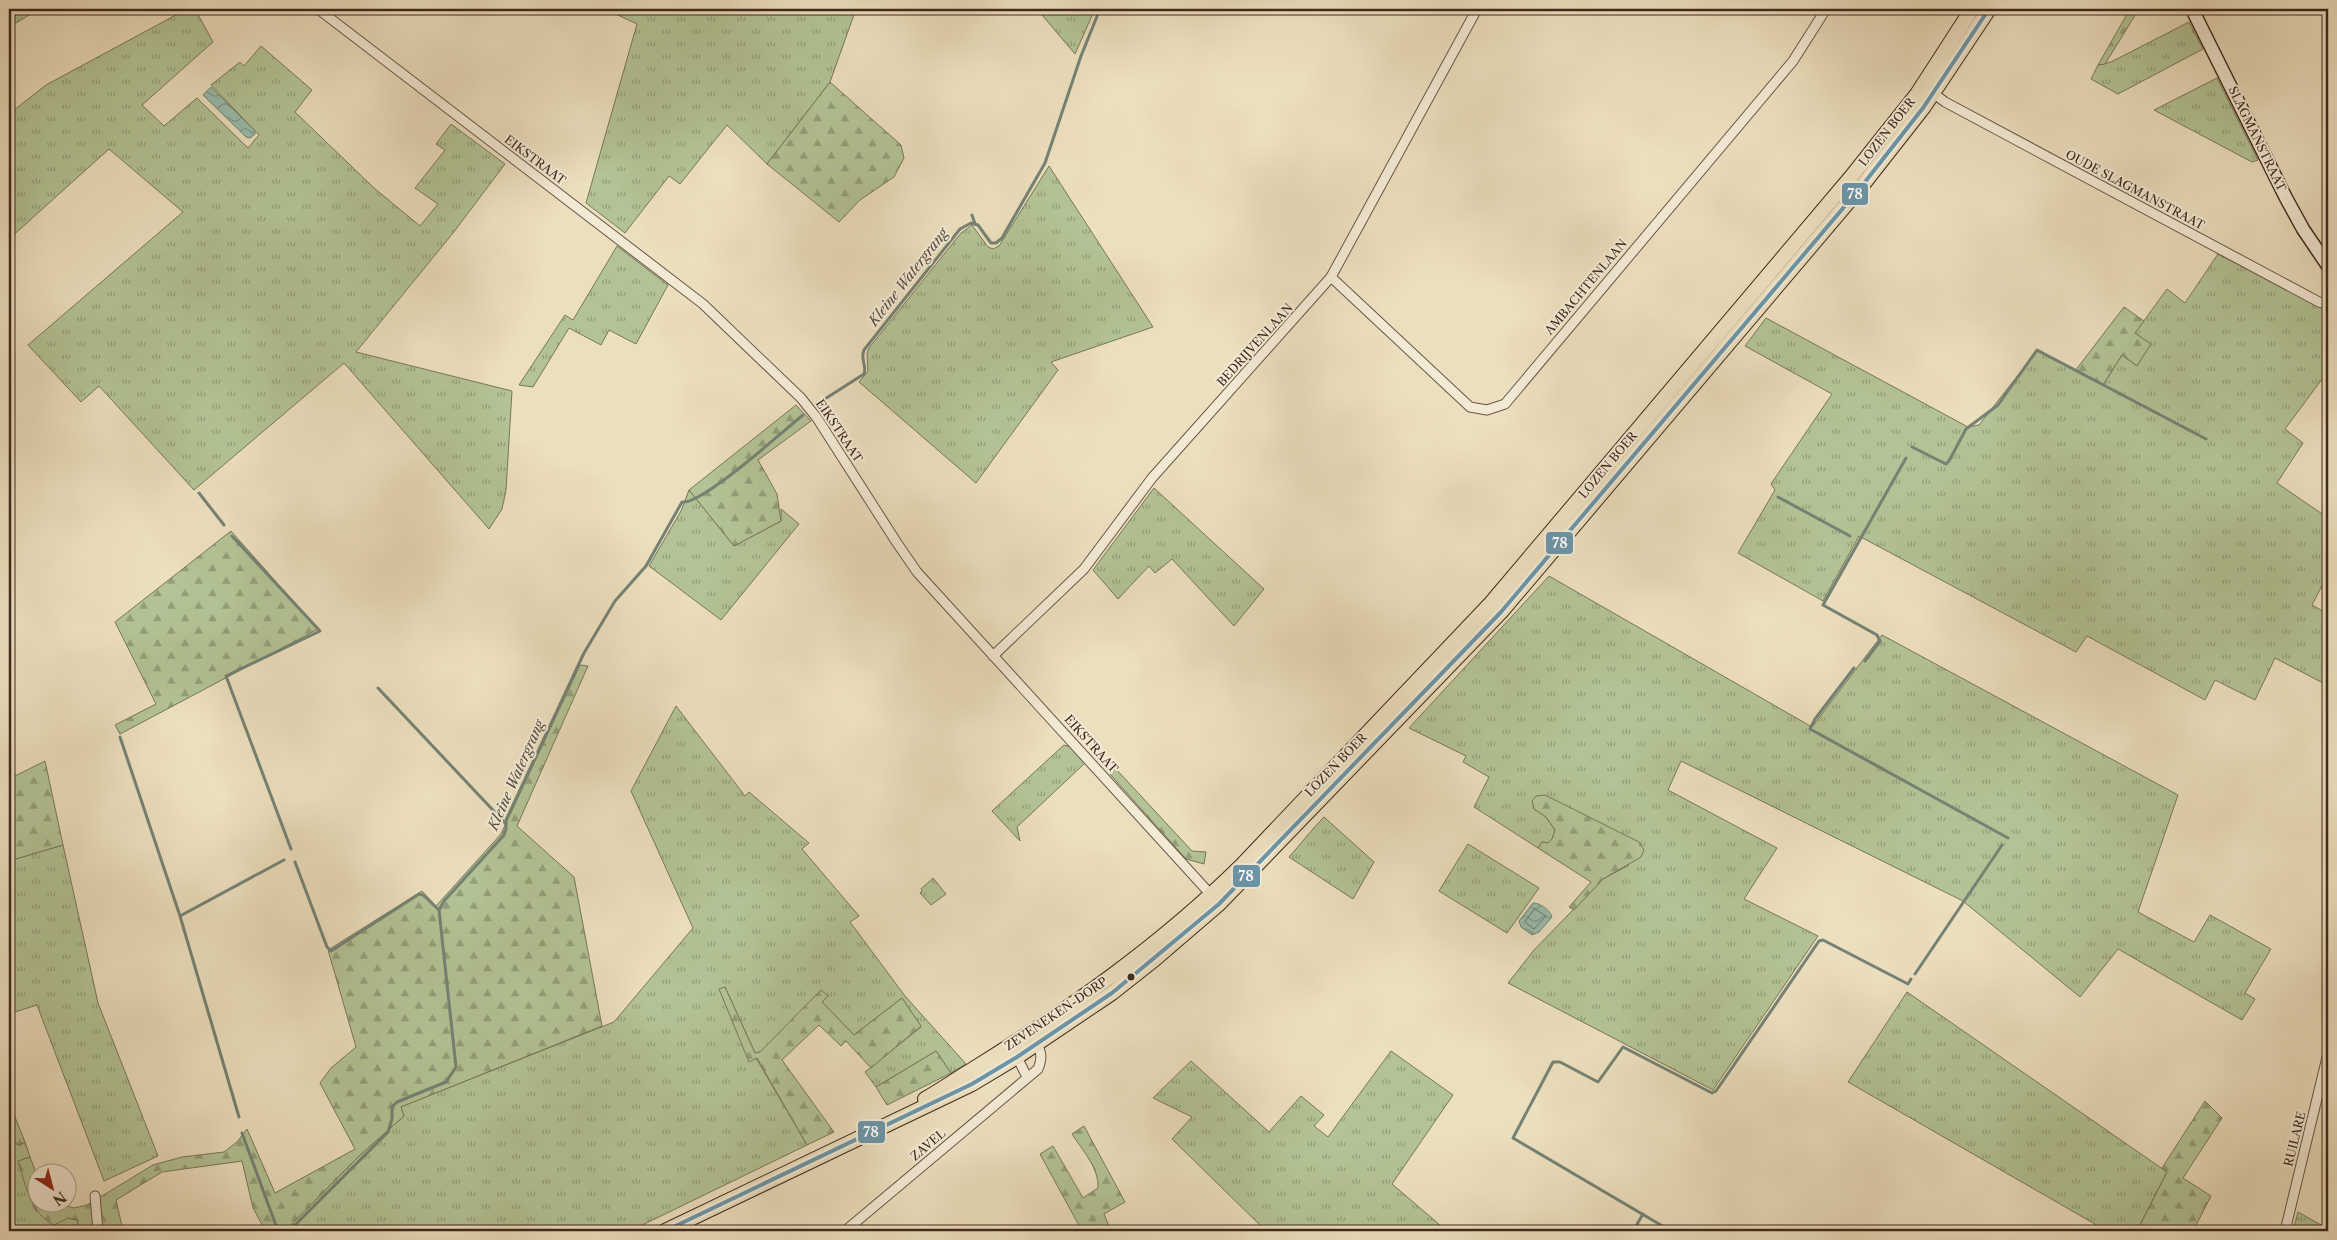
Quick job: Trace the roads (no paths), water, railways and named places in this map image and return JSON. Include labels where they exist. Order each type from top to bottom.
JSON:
[{"type":"main road","name":"LOZEN BOER","points":[[1216,899],[1491,603],[1852,177],[1917,94],[1972,9]]},
{"type":"main road","name":"LOZEN BOER","points":[[1216,899],[1501,612],[1861,187],[1932,93],[1989,9]]},
{"type":"main road","name":"SLAGMANSTRAAT","points":[[2192,9],[2286,198],[2303,229],[2328,266]]},
{"type":"main road","name":"ZEVENEKEN-DORP","points":[[665,1231],[893,1122],[908,1108],[1015,1051],[1035,1038],[1117,973],[1216,899]]},
{"type":"street","name":"EIKSTRAAT","points":[[318,9],[703,304],[801,398],[817,418],[917,572],[1216,899]]},
{"type":"street","name":"BEDRIJVENLAAN","points":[[993,656],[1084,568],[1152,478],[1331,277],[1477,9]]},
{"type":"street","name":"AMBACHTENLAAN","points":[[1331,277],[1470,407],[1487,410],[1504,404],[1793,60],[1826,9]]},
{"type":"street","name":"OUDE SLAGMANSTRAAT","points":[[1932,93],[1944,102],[2319,302],[2328,304]]},
{"type":"street","name":"ZAVEL","points":[[845,1231],[1038,1069],[1042,1061],[1042,1054],[1035,1038]]},
{"type":"street","points":[[1015,1051],[1027,1077]]},
{"type":"street","name":"RUILARE","points":[[2285,1231],[2328,1053]]},
{"type":"street","points":[[95,1196],[98,1231]]},
{"type":"water","points":[[211,87],[255,131],[255,134],[250,138],[246,137],[203,95]]},
{"type":"water","points":[[1533,903],[1544,907],[1552,917],[1539,932],[1532,935],[1521,927],[1519,921]]},
{"type":"waterway","name":"Kleine Watergrang","points":[[817,404],[864,374],[864,350],[960,229],[971,223],[978,225],[991,243],[996,243],[1002,238],[1045,163],[1081,56],[1100,9]]},
{"type":"waterway","points":[[972,215],[975,224]]},
{"type":"waterway","points":[[1912,447],[1946,464],[1966,429],[1998,405],[2037,350],[2206,439]]},
{"type":"waterway","name":"Kleine Watergrang","points":[[289,1231],[388,1132],[392,1119],[392,1107],[397,1102],[446,1082],[456,1067],[439,910],[444,901],[504,835],[506,820],[584,653],[615,601],[646,566],[682,502],[692,500],[724,480],[803,415]]},
{"type":"waterway","points":[[1865,661],[1880,641],[1877,635],[1823,605],[1906,458]]},
{"type":"waterway","points":[[199,493],[224,525]]},
{"type":"waterway","points":[[1778,497],[1850,536]]},
{"type":"waterway","points":[[232,536],[320,631],[226,676],[291,849]]},
{"type":"waterway","points":[[1854,668],[1815,719],[1810,729],[2008,838]]},
{"type":"waterway","points":[[378,688],[506,824]]},
{"type":"waterway","points":[[120,737],[180,916]]},
{"type":"waterway","points":[[1915,974],[2002,845]]},
{"type":"waterway","points":[[239,1117],[180,916],[284,860]]},
{"type":"waterway","points":[[295,862],[327,947],[331,951],[419,894],[423,895],[439,910]]},
{"type":"waterway","points":[[1671,1231],[1513,1138],[1553,1062],[1560,1062],[1598,1082],[1623,1047],[1712,1093],[1716,1091],[1819,941],[1823,940],[1908,984],[1911,979]]},
{"type":"waterway","points":[[242,1133],[278,1231]]},
{"type":"waterway","points":[[1633,1231],[1643,1214]]}]
